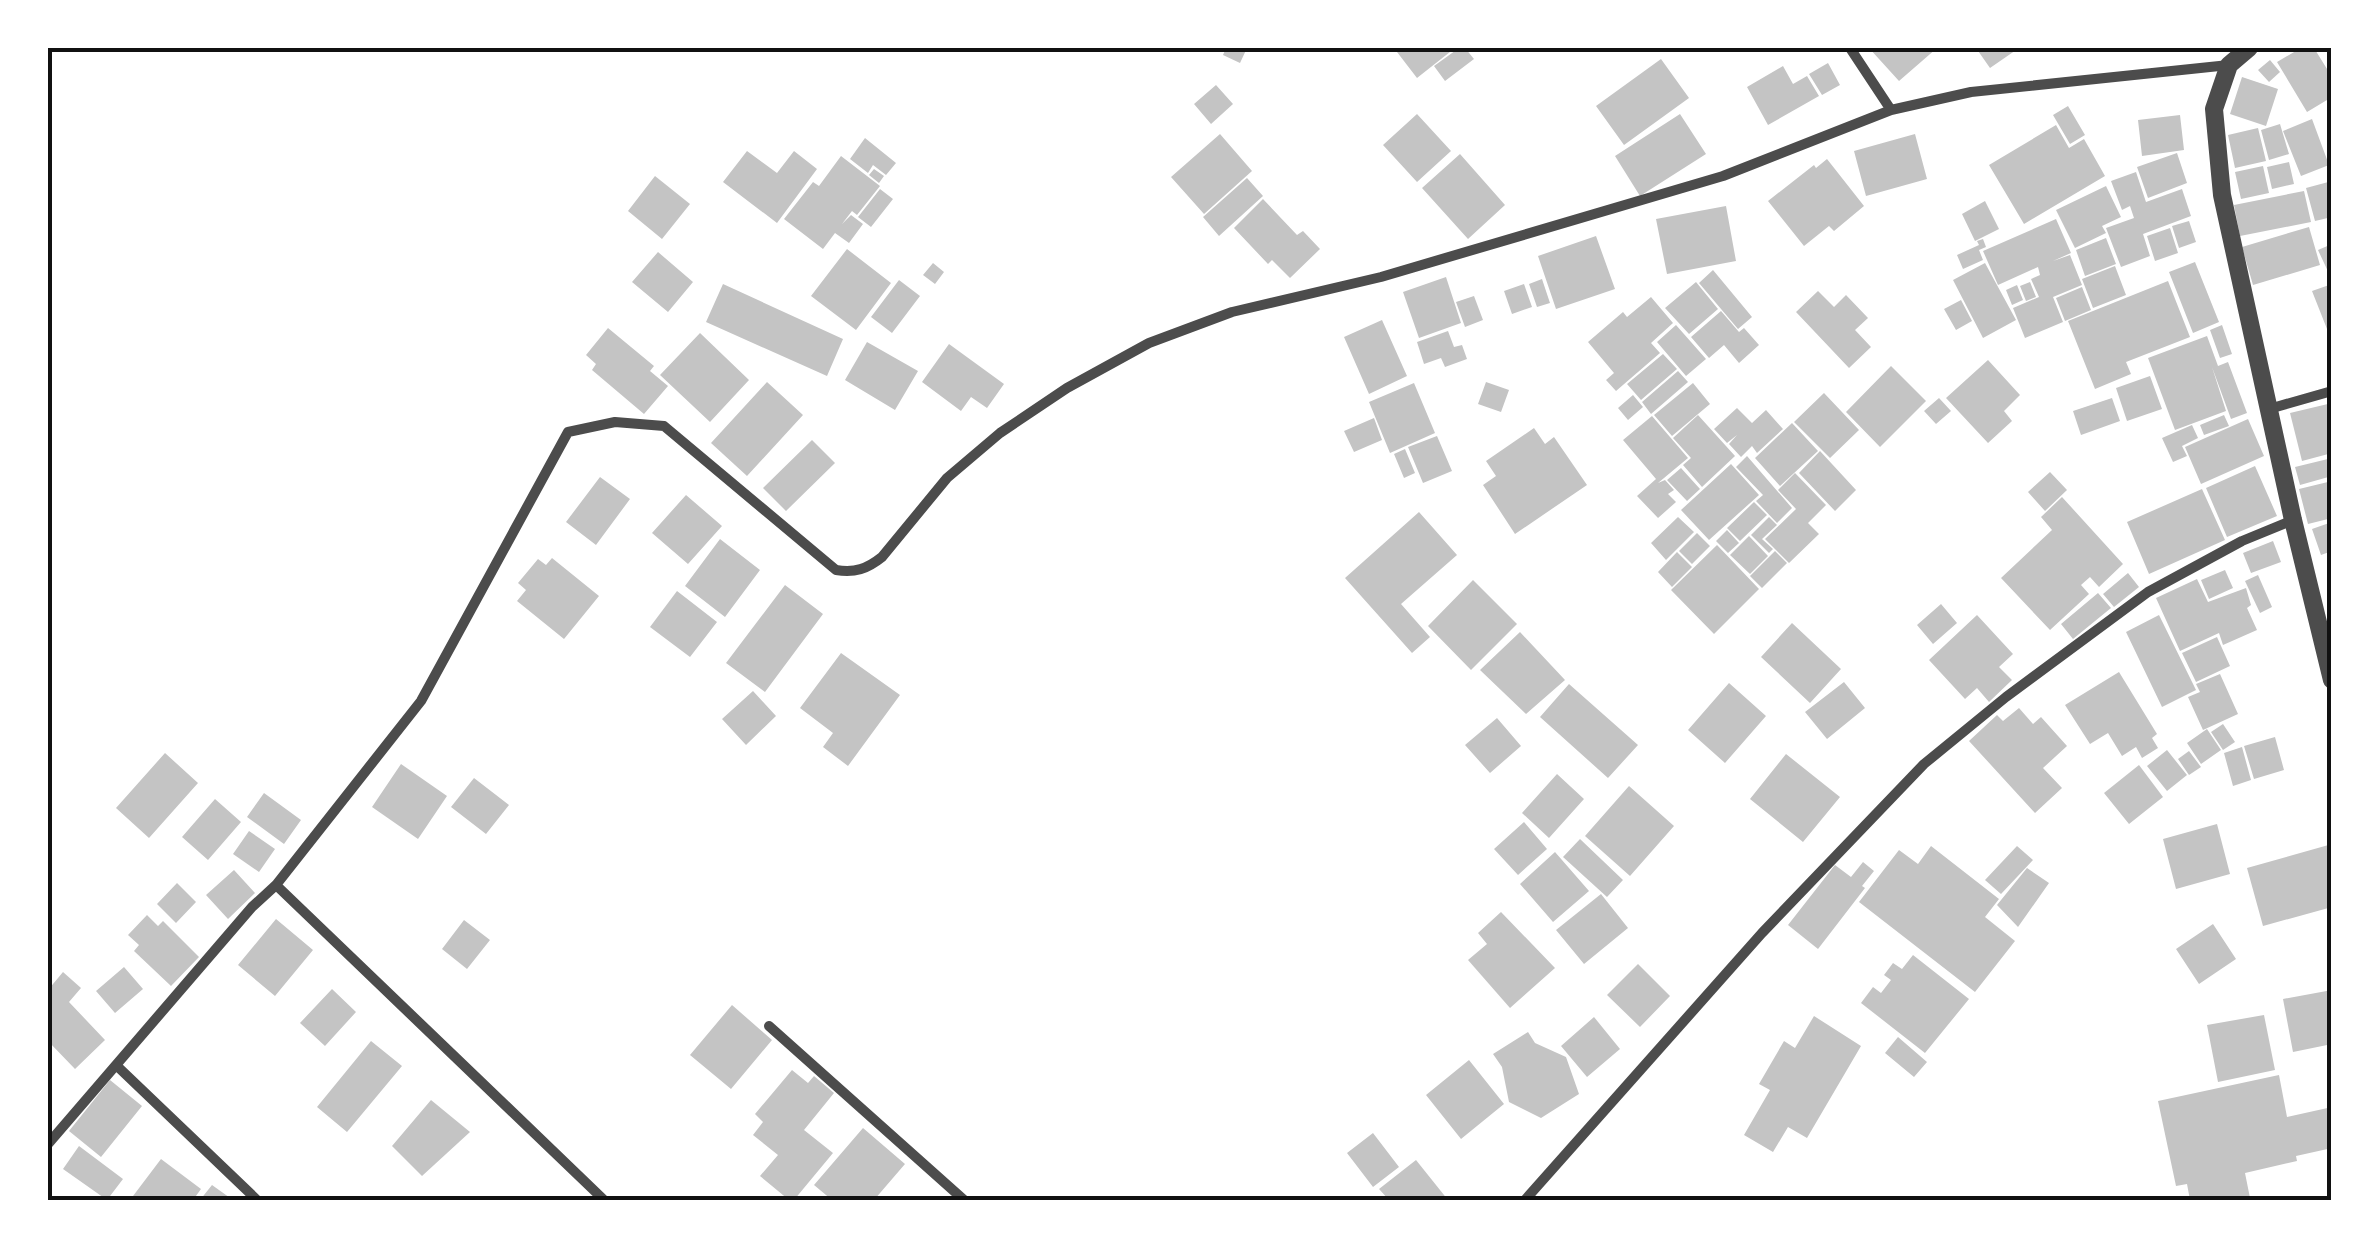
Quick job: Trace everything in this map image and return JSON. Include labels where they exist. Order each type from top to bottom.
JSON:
[{"type":"street","points":[[1850,48],[1891,110]]},
{"type":"street","points":[[48,1144],[252,907],[276,885],[421,701],[568,432],[615,422],[664,426],[836,570],[852,572],[871,566],[882,556],[948,478],[1000,433],[1067,388],[1149,343],[1232,312],[1381,276],[1724,176],[1891,110],[1972,92],[2228,64],[2249,48]]},
{"type":"street","points":[[2228,64],[2214,109],[2222,195],[2332,680]]},
{"type":"street","points":[[2269,409],[2332,392]]},
{"type":"street","points":[[1525,1200],[1762,933],[1924,764],[2006,697],[2148,592],[2242,540],[2293,520]]},
{"type":"street","points":[[276,885],[604,1200]]},
{"type":"street","points":[[769,1026],[964,1200]]},
{"type":"street","points":[[117,1066],[257,1200]]},
{"type":"building","points":[[1226,48],[1247,48],[1240,63],[1223,55]]},
{"type":"building","points":[[1403,48],[1455,48],[1417,78],[1397,52]]},
{"type":"building","points":[[1459,48],[1465,48],[1474,59],[1445,81],[1434,66]]},
{"type":"building","points":[[1869,48],[1937,48],[1899,81]]},
{"type":"building","points":[[1976,48],[2019,48],[1990,68]]},
{"type":"building","points":[[2301,48],[2314,48],[2332,77],[2332,97],[2307,112],[2277,62]]},
{"type":"building","points":[[1661,59],[1689,98],[1624,145],[1596,106]]},
{"type":"building","points":[[2270,60],[2280,72],[2269,82],[2258,70]]},
{"type":"building","points":[[1828,63],[1840,85],[1822,95],[1809,74]]},
{"type":"building","points":[[1783,66],[1793,84],[1807,76],[1819,96],[1768,125],[1747,87]]},
{"type":"building","points":[[2242,77],[2278,89],[2266,126],[2230,114]]},
{"type":"building","points":[[1216,85],[1233,104],[1211,124],[1194,104]]},
{"type":"building","points":[[2068,106],[2085,135],[2070,144],[2053,115]]},
{"type":"building","points":[[1417,114],[1451,151],[1417,182],[1383,145]]},
{"type":"building","points":[[1680,114],[1706,154],[1640,196],[1615,156]]},
{"type":"building","points":[[2180,115],[2184,150],[2142,156],[2138,120]]},
{"type":"building","points":[[2312,119],[2329,165],[2301,176],[2283,131]]},
{"type":"building","points":[[2280,124],[2289,154],[2269,160],[2261,130]]},
{"type":"building","points":[[2056,125],[2069,148],[2084,139],[2105,176],[2024,224],[1989,165]]},
{"type":"building","points":[[2258,128],[2266,161],[2235,168],[2228,135]]},
{"type":"building","points":[[1220,134],[1252,171],[1204,214],[1171,177]]},
{"type":"building","points":[[1915,134],[1927,179],[1866,196],[1854,151]]},
{"type":"building","points":[[865,138],[896,163],[886,175],[873,165],[868,173],[850,159]]},
{"type":"building","points":[[747,151],[777,173],[794,151],[817,169],[777,223],[723,182]]},
{"type":"building","points":[[2177,153],[2187,183],[2148,198],[2137,167]]},
{"type":"building","points":[[1460,154],[1505,205],[1468,239],[1422,188]]},
{"type":"building","points":[[841,156],[880,186],[857,215],[852,211],[842,224],[851,215],[863,224],[849,243],[835,233],[823,249],[784,219],[813,182],[819,186]]},
{"type":"building","points":[[1827,159],[1864,206],[1834,231],[1829,226],[1804,246],[1768,201]]},
{"type":"building","points":[[2289,162],[2294,184],[2272,189],[2267,167]]},
{"type":"building","points":[[2263,166],[2269,193],[2241,199],[2235,172]]},
{"type":"building","points":[[874,169],[884,176],[879,183],[869,175]]},
{"type":"building","points":[[2136,172],[2146,202],[2182,189],[2191,216],[2143,234],[2150,256],[2121,267],[2106,228],[2134,218],[2130,206],[2122,210],[2111,181]]},
{"type":"building","points":[[655,176],[690,204],[662,239],[628,211]]},
{"type":"building","points":[[1247,178],[1263,196],[1219,236],[1203,217]]},
{"type":"building","points":[[2332,181],[2332,217],[2315,221],[2306,188]]},
{"type":"building","points":[[2106,186],[2121,217],[2102,226],[2106,233],[2075,248],[2056,210]]},
{"type":"building","points":[[880,189],[893,199],[871,227],[858,217]]},
{"type":"building","points":[[2304,191],[2311,222],[2240,236],[2234,205]]},
{"type":"building","points":[[1263,199],[1297,235],[1303,231],[1320,249],[1290,278],[1272,260],[1268,264],[1234,228]]},
{"type":"building","points":[[1985,201],[1999,229],[1975,241],[1962,214]]},
{"type":"building","points":[[1726,206],[1736,261],[1667,274],[1656,219]]},
{"type":"building","points":[[2056,219],[2071,253],[2053,261],[2070,255],[2082,285],[2053,297],[2063,322],[2025,338],[2013,308],[2039,297],[2031,279],[2040,275],[2038,267],[1998,285],[1983,251]]},
{"type":"building","points":[[2189,221],[2196,242],[2179,248],[2172,226]]},
{"type":"building","points":[[2309,227],[2320,265],[2253,285],[2242,247]]},
{"type":"building","points":[[2170,228],[2178,253],[2155,261],[2147,236]]},
{"type":"building","points":[[1596,236],[1615,289],[1556,309],[1538,256]]},
{"type":"building","points":[[2106,238],[2116,264],[2085,276],[2076,250]]},
{"type":"building","points":[[1983,239],[1986,247],[1979,250],[1983,260],[1963,269],[1957,255],[1979,245],[1977,241]]},
{"type":"building","points":[[2332,244],[2332,280],[2318,250]]},
{"type":"building","points":[[847,249],[891,283],[856,330],[811,296]]},
{"type":"building","points":[[658,252],[693,282],[668,312],[632,282]]},
{"type":"building","points":[[2195,262],[2219,322],[2193,333],[2169,272]]},
{"type":"building","points":[[933,263],[944,272],[935,284],[923,275]]},
{"type":"building","points":[[1985,263],[2016,320],[1983,338],[1953,280]]},
{"type":"building","points":[[2115,266],[2126,295],[2093,308],[2082,279]]},
{"type":"building","points":[[1713,270],[1752,317],[1738,329],[1699,283]]},
{"type":"building","points":[[1446,277],[1461,323],[1419,338],[1403,292]]},
{"type":"building","points":[[1542,279],[1550,303],[1537,307],[1529,284]]},
{"type":"building","points":[[899,280],[920,296],[892,333],[871,317]]},
{"type":"building","points":[[2168,281],[2190,337],[2126,362],[2131,374],[2095,389],[2068,321]]},
{"type":"building","points":[[1696,282],[1718,309],[1689,334],[1665,308]]},
{"type":"building","points":[[2030,282],[2036,297],[2026,301],[2020,286]]},
{"type":"building","points":[[723,284],[843,339],[827,376],[706,322]]},
{"type":"building","points":[[1524,284],[1532,307],[1512,314],[1504,291]]},
{"type":"building","points":[[2332,284],[2332,328],[2327,329],[2312,291]]},
{"type":"building","points":[[2017,285],[2023,300],[2012,305],[2006,290]]},
{"type":"building","points":[[2082,287],[2091,310],[2065,321],[2056,298]]},
{"type":"building","points":[[1818,291],[1834,307],[1846,295],[1868,318],[1855,330],[1871,347],[1849,368],[1796,312]]},
{"type":"building","points":[[1474,296],[1483,320],[1465,327],[1456,302]]},
{"type":"building","points":[[1651,297],[1673,323],[1651,343],[1660,353],[1616,391],[1606,380],[1614,373],[1588,342],[1623,312],[1627,317]]},
{"type":"building","points":[[1961,300],[1972,321],[1956,330],[1944,309]]},
{"type":"building","points":[[1721,311],[1739,332],[1744,328],[1759,345],[1739,363],[1724,345],[1709,358],[1691,337]]},
{"type":"building","points":[[1382,320],[1407,376],[1369,394],[1344,337]]},
{"type":"building","points":[[1676,325],[1706,359],[1686,376],[1657,342]]},
{"type":"building","points":[[2222,325],[2232,354],[2220,358],[2210,330]]},
{"type":"building","points":[[608,328],[654,366],[650,371],[668,386],[644,414],[592,370],[596,364],[586,355]]},
{"type":"building","points":[[1448,331],[1454,347],[1462,345],[1467,359],[1445,367],[1441,358],[1424,364],[1417,342]]},
{"type":"building","points":[[700,333],[749,380],[710,422],[660,375]]},
{"type":"building","points":[[2207,336],[2218,366],[2228,362],[2247,413],[2231,419],[2212,367],[2226,411],[2175,430],[2148,358]]},
{"type":"building","points":[[867,342],[918,371],[895,410],[845,380]]},
{"type":"building","points":[[949,344],[1004,384],[987,408],[971,397],[961,411],[922,382]]},
{"type":"building","points":[[1663,354],[1677,369],[1641,400],[1627,384]]},
{"type":"building","points":[[1988,360],[2020,395],[2004,411],[2012,421],[1988,443],[1946,398]]},
{"type":"building","points":[[1891,366],[1926,401],[1880,447],[1846,412]]},
{"type":"building","points":[[1678,371],[1688,382],[1651,414],[1642,402]]},
{"type":"building","points":[[2150,376],[2162,409],[2127,421],[2116,388]]},
{"type":"building","points":[[767,382],[803,415],[747,476],[711,443]]},
{"type":"building","points":[[1486,382],[1509,390],[1501,412],[1478,404]]},
{"type":"building","points":[[1414,383],[1435,433],[1390,453],[1369,402]]},
{"type":"building","points":[[1693,383],[1710,404],[1672,436],[1654,415]]},
{"type":"building","points":[[1824,393],[1859,430],[1830,458],[1794,422]]},
{"type":"building","points":[[1633,395],[1643,407],[1628,420],[1618,408]]},
{"type":"building","points":[[1939,398],[1951,411],[1936,424],[1924,411]]},
{"type":"building","points":[[2112,398],[2120,421],[2081,435],[2073,411]]},
{"type":"building","points":[[2332,403],[2332,453],[2302,461],[2290,413]]},
{"type":"building","points":[[1737,408],[1752,423],[1766,410],[1783,429],[1757,453],[1752,446],[1741,457],[1729,444],[1737,435],[1727,443],[1714,429]]},
{"type":"building","points":[[1698,415],[1735,456],[1702,487],[1683,465],[1691,458],[1673,438]]},
{"type":"building","points":[[2224,415],[2229,426],[2204,435],[2200,425]]},
{"type":"building","points":[[1652,416],[1688,458],[1658,483],[1665,480],[1674,490],[1668,494],[1676,502],[1658,518],[1637,496],[1656,479],[1623,440]]},
{"type":"building","points":[[1374,418],[1382,440],[1354,452],[1344,431]]},
{"type":"building","points":[[2248,419],[2264,456],[2201,484],[2185,447]]},
{"type":"building","points":[[1792,423],[1818,451],[1780,486],[1755,458]]},
{"type":"building","points":[[2192,425],[2198,438],[2182,446],[2187,456],[2173,462],[2162,438]]},
{"type":"building","points":[[1534,428],[1545,444],[1554,437],[1587,485],[1515,534],[1483,485],[1496,476],[1486,461]]},
{"type":"building","points":[[1437,436],[1452,471],[1423,483],[1408,447]]},
{"type":"building","points":[[812,440],[835,463],[786,511],[763,488]]},
{"type":"building","points":[[1405,449],[1415,473],[1404,478],[1394,454]]},
{"type":"building","points":[[1820,451],[1856,490],[1835,511],[1799,473]]},
{"type":"building","points":[[1747,456],[1792,508],[1777,523],[1756,501],[1763,495],[1736,467]]},
{"type":"building","points":[[2332,458],[2332,476],[2300,485],[2295,467]]},
{"type":"building","points":[[1731,464],[1759,495],[1709,540],[1681,510]]},
{"type":"building","points":[[2255,466],[2277,516],[2227,537],[2206,488]]},
{"type":"building","points":[[1681,468],[1700,489],[1687,501],[1667,480]]},
{"type":"building","points":[[2050,472],[2067,490],[2045,511],[2028,492]]},
{"type":"building","points":[[1795,473],[1826,505],[1808,523],[1819,534],[1789,563],[1765,539],[1796,509],[1778,490]]},
{"type":"building","points":[[600,477],[630,499],[596,545],[566,522]]},
{"type":"building","points":[[2332,481],[2332,518],[2308,524],[2299,489]]},
{"type":"building","points":[[2202,489],[2225,540],[2149,574],[2127,522]]},
{"type":"building","points":[[686,495],[722,526],[688,564],[652,533]]},
{"type":"building","points":[[2062,497],[2123,564],[2099,587],[2090,577],[2081,585],[2089,594],[2050,630],[2001,578],[2052,530],[2041,517]]},
{"type":"building","points":[[1754,502],[1767,515],[1740,541],[1727,528]]},
{"type":"building","points":[[1419,512],[1457,555],[1401,604],[1430,637],[1412,653],[1345,578]]},
{"type":"building","points":[[1678,517],[1694,532],[1666,560],[1651,543]]},
{"type":"building","points":[[1769,517],[1777,525],[1762,539],[1773,549],[1769,553],[1751,535]]},
{"type":"building","points":[[2332,522],[2332,551],[2321,555],[2312,529]]},
{"type":"building","points":[[1727,530],[1739,543],[1728,553],[1716,541]]},
{"type":"building","points":[[1697,533],[1710,546],[1692,564],[1679,551]]},
{"type":"building","points":[[1749,536],[1768,556],[1750,574],[1730,555]]},
{"type":"building","points":[[720,539],[760,570],[725,617],[685,586]]},
{"type":"building","points":[[2273,541],[2281,562],[2251,573],[2243,553]]},
{"type":"building","points":[[1717,545],[1759,589],[1714,634],[1671,590]]},
{"type":"building","points":[[1775,551],[1787,563],[1762,588],[1750,576]]},
{"type":"building","points":[[1677,552],[1692,567],[1672,587],[1658,572]]},
{"type":"building","points":[[552,558],[599,596],[564,639],[517,601],[526,590],[518,583],[538,559],[546,565]]},
{"type":"building","points":[[2225,570],[2233,588],[2209,599],[2201,580]]},
{"type":"building","points":[[2128,573],[2139,587],[2114,607],[2103,594]]},
{"type":"building","points":[[2258,575],[2272,607],[2260,613],[2245,581]]},
{"type":"building","points":[[2197,579],[2208,602],[2246,588],[2251,605],[2247,608],[2257,630],[2223,645],[2219,633],[2180,651],[2156,598]]},
{"type":"building","points":[[1473,580],[1517,624],[1471,670],[1428,626]]},
{"type":"building","points":[[785,585],[823,614],[765,692],[726,663]]},
{"type":"building","points":[[677,591],[717,622],[690,657],[650,627]]},
{"type":"building","points":[[2098,593],[2111,608],[2073,639],[2061,624]]},
{"type":"building","points":[[1941,604],[1957,623],[1933,644],[1917,625]]},
{"type":"building","points":[[1977,615],[2013,654],[1999,667],[2012,680],[1989,702],[1977,688],[1965,699],[1929,660]]},
{"type":"building","points":[[2159,615],[2196,690],[2162,707],[2126,632]]},
{"type":"building","points":[[1792,623],[1841,669],[1810,703],[1761,657]]},
{"type":"building","points":[[1520,632],[1565,680],[1526,714],[1480,670]]},
{"type":"building","points":[[2217,637],[2230,666],[2196,682],[2182,653]]},
{"type":"building","points":[[841,653],[900,695],[848,766],[823,747],[833,733],[800,708]]},
{"type":"building","points":[[2119,672],[2157,734],[2152,738],[2158,748],[2142,758],[2136,747],[2122,756],[2108,733],[2090,744],[2065,705]]},
{"type":"building","points":[[2220,674],[2238,714],[2203,730],[2188,697],[2200,692],[2196,684]]},
{"type":"building","points":[[1844,682],[1865,708],[1827,739],[1805,712]]},
{"type":"building","points":[[1729,683],[1766,716],[1725,763],[1688,730]]},
{"type":"building","points":[[1569,684],[1638,745],[1608,778],[1540,717]]},
{"type":"building","points":[[753,691],[776,716],[746,745],[722,719]]},
{"type":"building","points":[[2019,708],[2033,724],[2041,717],[2067,746],[2043,768],[2062,788],[2035,813],[1969,741],[1997,715],[2003,721]]},
{"type":"building","points":[[1497,718],[1521,746],[1490,773],[1465,745]]},
{"type":"building","points":[[2223,724],[2235,742],[2223,750],[2211,732]]},
{"type":"building","points":[[2207,729],[2221,750],[2201,764],[2187,743]]},
{"type":"building","points":[[2275,737],[2284,770],[2254,779],[2244,746]]},
{"type":"building","points":[[2242,747],[2251,780],[2233,786],[2224,753]]},
{"type":"building","points":[[2167,750],[2187,775],[2167,791],[2147,766]]},
{"type":"building","points":[[2189,751],[2201,767],[2189,775],[2178,759]]},
{"type":"building","points":[[165,753],[198,783],[149,838],[116,808]]},
{"type":"building","points":[[1786,754],[1840,797],[1803,842],[1750,799]]},
{"type":"building","points":[[401,764],[447,796],[418,839],[372,807]]},
{"type":"building","points":[[2139,765],[2163,797],[2129,824],[2104,793]]},
{"type":"building","points":[[1557,774],[1584,799],[1549,838],[1522,813]]},
{"type":"building","points":[[474,778],[509,805],[486,834],[451,807]]},
{"type":"building","points":[[1629,786],[1674,826],[1630,876],[1585,836]]},
{"type":"building","points":[[264,793],[301,820],[284,844],[247,817]]},
{"type":"building","points":[[215,799],[241,822],[208,860],[182,837]]},
{"type":"building","points":[[1524,822],[1547,849],[1518,875],[1494,849]]},
{"type":"building","points":[[2217,824],[2230,874],[2176,889],[2163,839]]},
{"type":"building","points":[[249,831],[275,849],[259,872],[233,854]]},
{"type":"building","points":[[1580,839],[1623,880],[1607,897],[1563,857]]},
{"type":"building","points":[[2332,844],[2332,907],[2263,926],[2247,868]]},
{"type":"building","points":[[1931,846],[1999,899],[1985,917],[2015,941],[1975,992],[1859,902],[1899,850],[1918,864]]},
{"type":"building","points":[[2017,846],[2033,860],[2001,894],[1985,880]]},
{"type":"building","points":[[1555,852],[1589,891],[1553,922],[1520,884]]},
{"type":"building","points":[[1863,862],[1874,871],[1818,949],[1788,925],[1835,865],[1851,877]]},
{"type":"building","points":[[2027,868],[2049,883],[2018,927],[1997,905]]},
{"type":"building","points":[[234,870],[255,893],[228,919],[206,895]]},
{"type":"building","points":[[177,883],[196,902],[176,923],[157,904]]},
{"type":"building","points":[[1601,894],[1628,928],[1584,964],[1556,930]]},
{"type":"building","points":[[1501,912],[1555,968],[1510,1008],[1468,960],[1487,944],[1478,933]]},
{"type":"building","points":[[147,915],[158,926],[163,921],[199,957],[171,986],[134,951],[139,945],[128,935]]},
{"type":"building","points":[[276,919],[313,950],[275,996],[238,965]]},
{"type":"building","points":[[464,920],[490,940],[467,969],[442,949]]},
{"type":"building","points":[[2213,924],[2236,959],[2199,984],[2176,949]]},
{"type":"building","points":[[1913,955],[1969,999],[1925,1053],[1861,1003],[1873,987],[1881,993],[1891,980],[1884,975],[1893,963],[1902,969]]},
{"type":"building","points":[[1638,964],[1670,996],[1640,1027],[1607,995]]},
{"type":"building","points":[[124,967],[143,989],[115,1013],[96,991]]},
{"type":"building","points":[[63,972],[81,988],[69,1002],[105,1040],[75,1069],[48,1041],[48,990]]},
{"type":"building","points":[[332,989],[356,1012],[325,1046],[300,1023]]},
{"type":"building","points":[[2332,990],[2332,1044],[2293,1052],[2283,999]]},
{"type":"building","points":[[732,1005],[772,1040],[731,1089],[690,1055]]},
{"type":"building","points":[[2264,1015],[2275,1070],[2218,1082],[2207,1025]]},
{"type":"building","points":[[1814,1016],[1861,1046],[1807,1138],[1788,1127],[1773,1152],[1744,1135],[1770,1090],[1759,1084],[1784,1041],[1795,1048]]},
{"type":"building","points":[[1594,1017],[1620,1049],[1587,1077],[1561,1046]]},
{"type":"building","points":[[1528,1032],[1535,1043],[1566,1057],[1579,1094],[1541,1118],[1509,1102],[1502,1067],[1493,1054]]},
{"type":"building","points":[[1898,1037],[1927,1062],[1914,1077],[1885,1053]]},
{"type":"building","points":[[371,1041],[402,1066],[347,1132],[317,1107]]},
{"type":"building","points":[[1469,1060],[1504,1104],[1461,1139],[1426,1095]]},
{"type":"building","points":[[792,1070],[808,1083],[814,1076],[834,1093],[804,1130],[833,1153],[794,1200],[789,1200],[760,1176],[778,1155],[753,1135],[763,1122],[755,1114]]},
{"type":"building","points":[[2279,1075],[2287,1117],[2332,1107],[2332,1148],[2245,1173],[2250,1198],[2190,1200],[2187,1184],[2176,1186],[2158,1101]]},
{"type":"building","points":[[110,1080],[142,1106],[101,1157],[69,1131]]},
{"type":"building","points":[[431,1100],[470,1132],[422,1176],[392,1146]]},
{"type":"building","points":[[863,1128],[905,1164],[874,1200],[832,1200],[814,1185]]},
{"type":"building","points":[[1373,1133],[1399,1167],[1373,1187],[1347,1153]]},
{"type":"building","points":[[79,1146],[123,1179],[107,1200],[63,1169]]},
{"type":"building","points":[[161,1159],[201,1189],[193,1200],[130,1200]]},
{"type":"building","points":[[1416,1160],[1448,1200],[1389,1200],[1379,1189]]},
{"type":"building","points":[[212,1185],[233,1200],[200,1200]]}]
